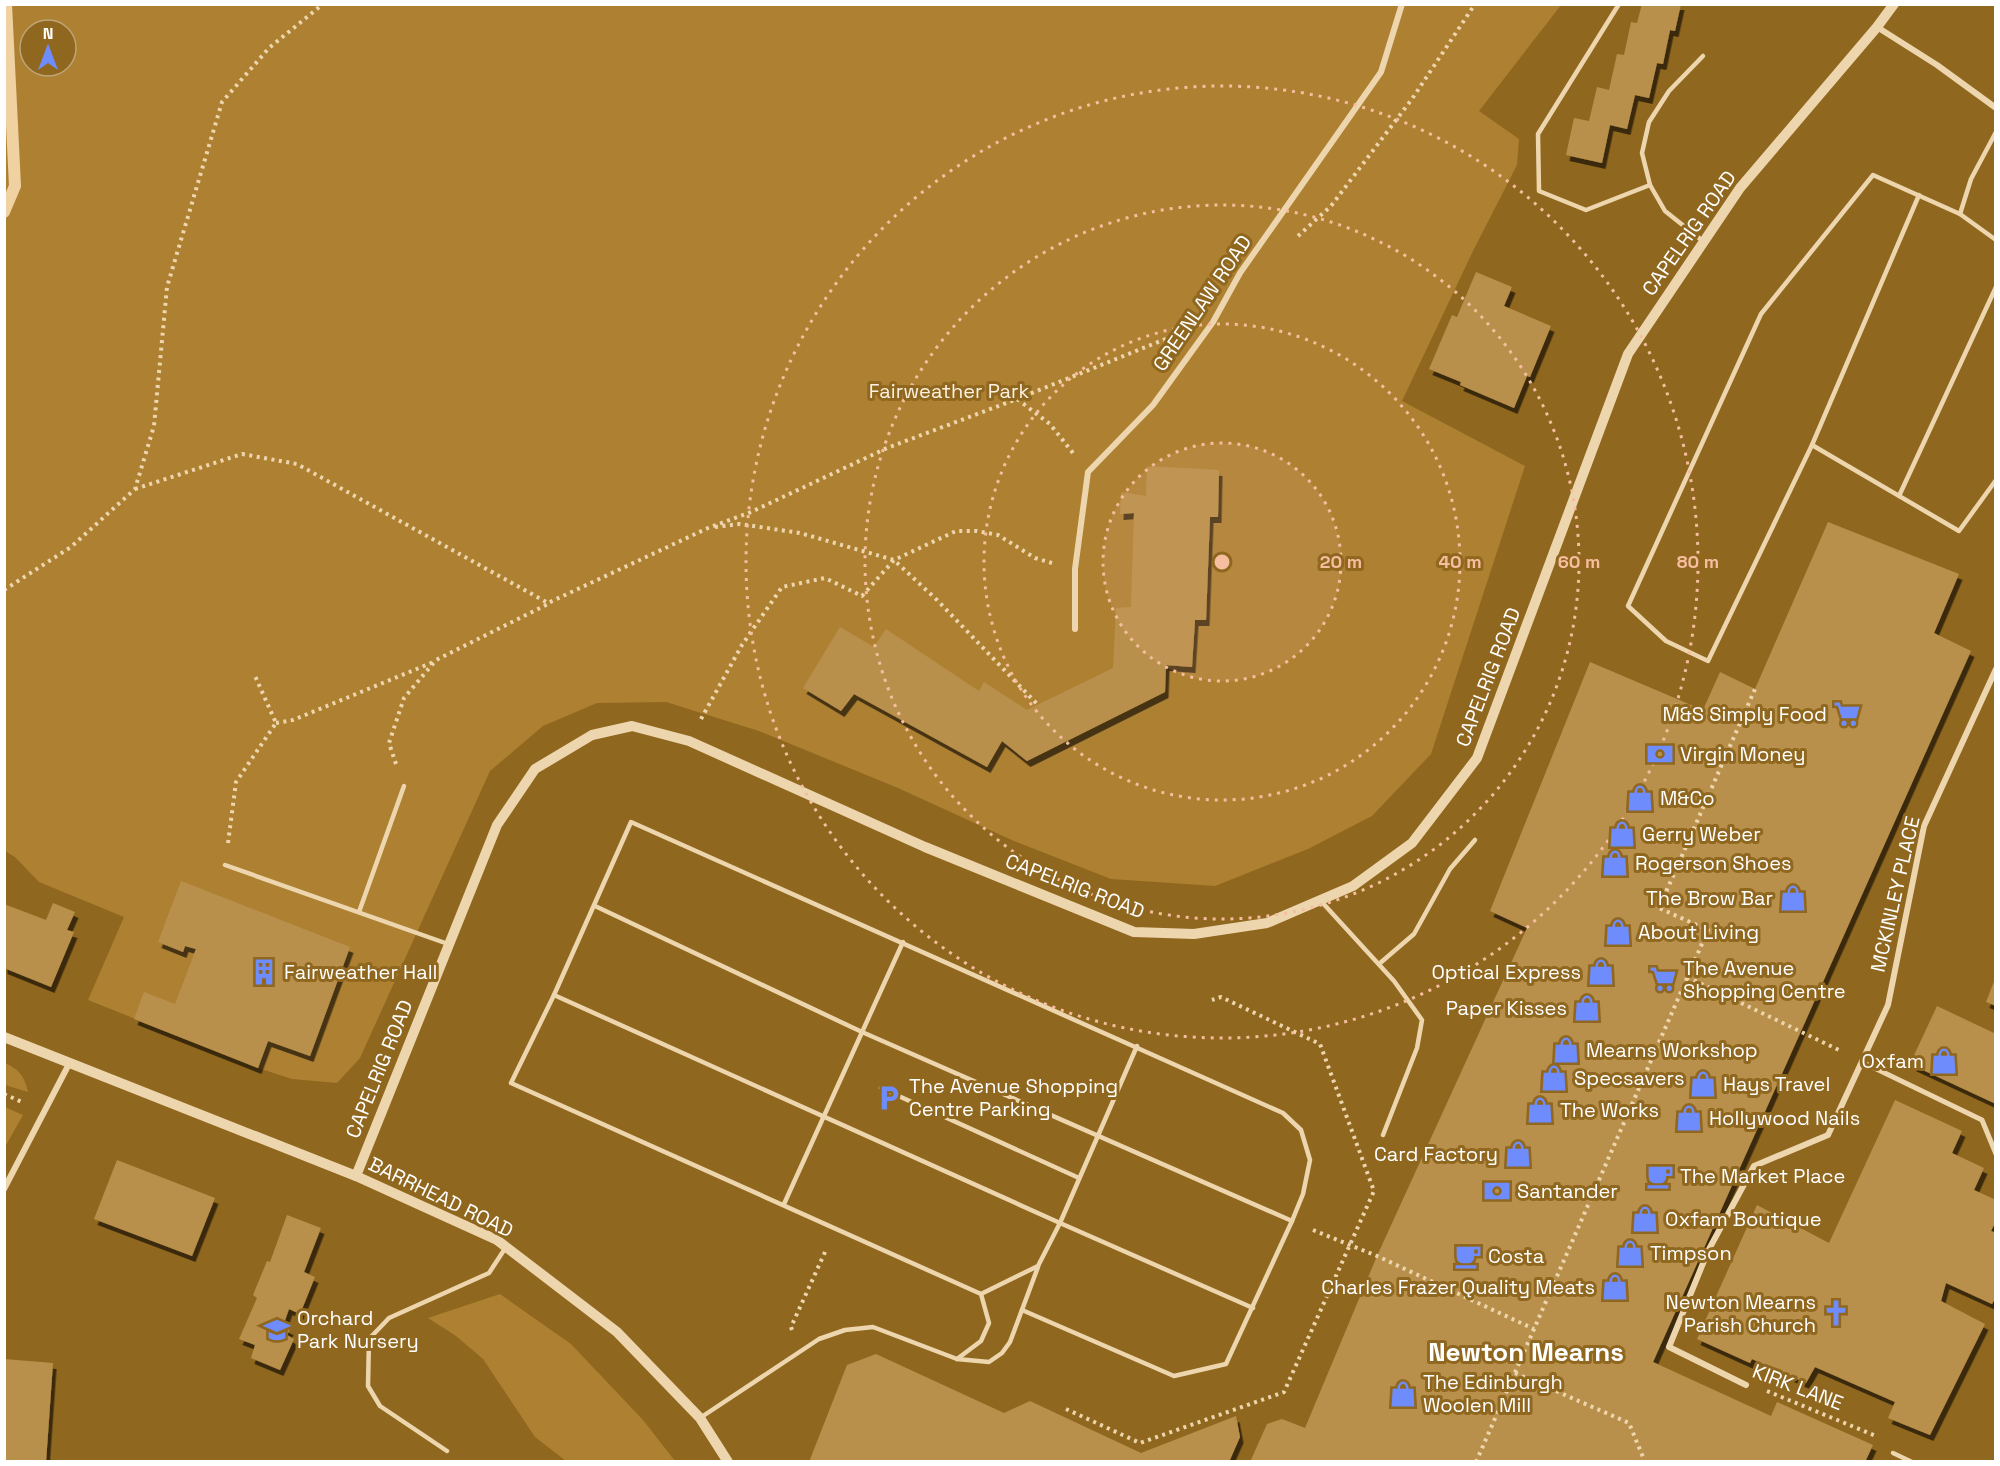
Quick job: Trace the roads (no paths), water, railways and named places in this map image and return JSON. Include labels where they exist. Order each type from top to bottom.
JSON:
[{"type":"street","name":"GREENLAW ROAD","points":[[1075,629],[1075,569],[1088,472],[1153,405],[1213,322],[1240,273],[1381,72],[1402,4]]},
{"type":"street","name":"CAPELRIG ROAD","points":[[356,1176],[497,825],[535,769],[592,735],[633,726],[688,741],[926,847],[1134,932],[1194,934],[1267,923],[1353,886],[1412,843],[1477,758],[1628,354],[1740,189],[1894,4]]},
{"type":"street","points":[[1877,27],[1937,65],[1995,108]]},
{"type":"street","name":"MCKINLEY PLACE","points":[[1669,1347],[1708,1251],[1754,1166],[1828,1135],[1888,1005],[1924,826],[1995,669]]},
{"type":"street","name":"BARRHEAD ROAD","points":[[4,1037],[356,1176],[497,1240],[617,1332],[700,1418],[728,1461]]},
{"type":"street","points":[[1862,1062],[1982,1120],[1995,1154]]},
{"type":"street","points":[[4,1189],[69,1064]]},
{"type":"street","name":"KIRK LANE","points":[[1669,1347],[1746,1385]]},
{"type":"lane","points":[[1619,4],[1538,134],[1539,191],[1586,210],[1650,185]]},
{"type":"lane","points":[[1703,56],[1669,91],[1648,122],[1642,153],[1650,185],[1665,211],[1704,242]]},
{"type":"lane","points":[[1960,214],[1971,179],[1995,132]]},
{"type":"lane","points":[[1919,195],[1812,445],[1708,661],[1666,641],[1628,606],[1761,314],[1874,175],[1919,195],[1960,214],[1995,240]]},
{"type":"lane","points":[[1899,496],[1995,287]]},
{"type":"lane","points":[[1812,445],[1959,531],[1995,480]]},
{"type":"lane","points":[[359,912],[404,786]]},
{"type":"lane","points":[[957,1359],[981,1341],[989,1323],[981,1294],[512,1083],[595,906],[631,822],[1283,1113],[1301,1130],[1310,1160],[1302,1194],[1292,1221],[1226,1364],[1174,1377],[1022,1310]]},
{"type":"lane","points":[[1379,964],[1414,934],[1450,869],[1475,840]]},
{"type":"lane","points":[[225,865],[448,944]]},
{"type":"lane","points":[[1320,900],[1394,981],[1422,1020],[1417,1048],[1383,1134]]},
{"type":"lane","points":[[595,906],[862,1032],[1292,1221]]},
{"type":"lane","points":[[784,1204],[903,942]]},
{"type":"lane","points":[[554,995],[1253,1308]]},
{"type":"lane","points":[[700,1418],[819,1339],[845,1330],[873,1327],[957,1359],[989,1362],[1002,1353],[1010,1342],[1038,1266],[1060,1223],[1137,1046]]},
{"type":"lane","points":[[881,1088],[1079,1178]]},
{"type":"lane","points":[[447,1451],[380,1406],[368,1386],[369,1339],[389,1318],[489,1273],[506,1246]]},
{"type":"lane","points":[[981,1294],[1038,1266]]},
{"type":"lane","points":[[1893,1453],[1912,1461]]},
{"type":"waterway","points":[[4,212],[15,186],[6,4]]},
{"type":"place","name":"M&S Simply Food","points":[[1847,714]]},
{"type":"place","name":"Virgin Money","points":[[1660,754]]},
{"type":"place","name":"M&Co","points":[[1640,798]]},
{"type":"place","name":"Gerry Weber","points":[[1622,834]]},
{"type":"place","name":"Rogerson Shoes","points":[[1615,863]]},
{"type":"place","name":"The Brow Bar","points":[[1793,898]]},
{"type":"place","name":"About Living","points":[[1618,932]]},
{"type":"place","name":"Fairweather Hall","points":[[264,972]]},
{"type":"place","name":"Optical Express","points":[[1601,972]]},
{"type":"place","name":"The Avenue Shopping Centre","points":[[1663,979]]},
{"type":"place","name":"Paper Kisses","points":[[1587,1008]]},
{"type":"place","name":"Mearns Workshop","points":[[1566,1050]]},
{"type":"place","name":"Oxfam","points":[[1944,1061]]},
{"type":"place","name":"Specsavers","points":[[1554,1078]]},
{"type":"place","name":"Hays Travel","points":[[1703,1084]]},
{"type":"place","name":"The Avenue Shopping Centre Parking","points":[[889,1098]]},
{"type":"place","name":"The Works","points":[[1540,1110]]},
{"type":"place","name":"Hollywood Nails","points":[[1689,1118]]},
{"type":"place","name":"Card Factory","points":[[1518,1154]]},
{"type":"place","name":"The Market Place","points":[[1660,1176]]},
{"type":"place","name":"Santander","points":[[1497,1191]]},
{"type":"place","name":"Oxfam Boutique","points":[[1645,1219]]},
{"type":"place","name":"Timpson","points":[[1630,1253]]},
{"type":"place","name":"Costa","points":[[1468,1256]]},
{"type":"place","name":"Charles Frazer Quality Meats","points":[[1615,1287]]},
{"type":"place","name":"Newton Mearns Parish Church","points":[[1836,1313]]},
{"type":"place","name":"Orchard Park Nursery","points":[[277,1330]]},
{"type":"place","name":"The Edinburgh Woolen Mill","points":[[1403,1394]]},
{"type":"district","name":"Newton Mearns","points":[[1526,1352]]},
{"type":"park label","name":"Fairweather Park","points":[[949,391]]}]
